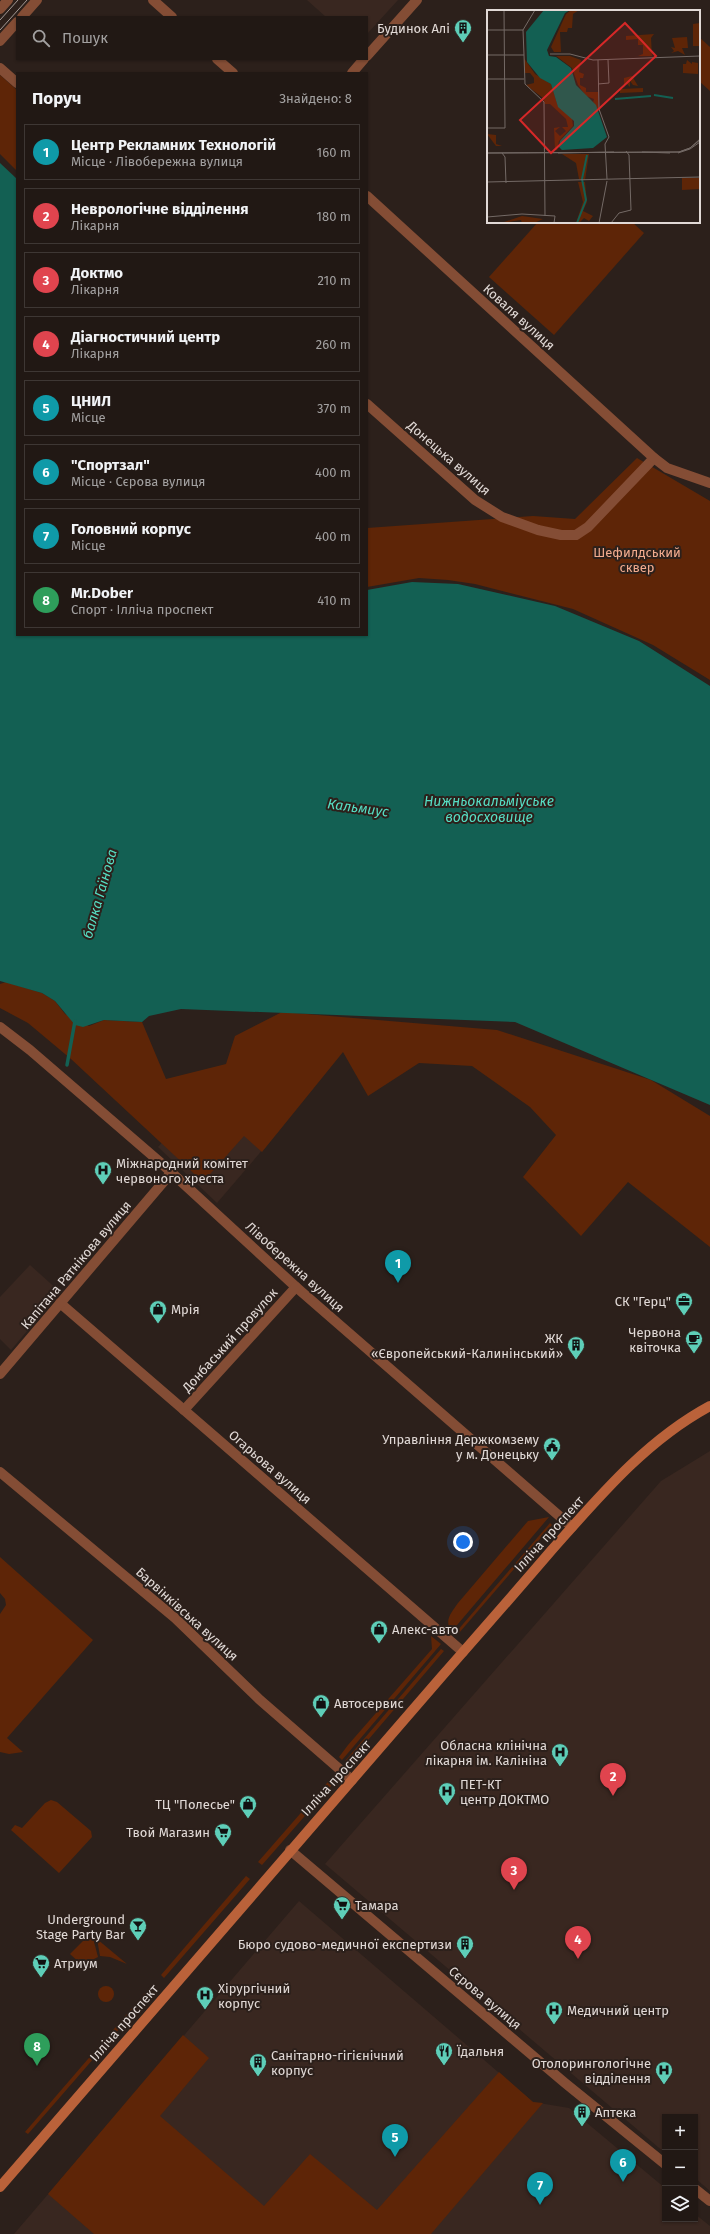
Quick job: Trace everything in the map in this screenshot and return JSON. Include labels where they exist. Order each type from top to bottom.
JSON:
[{"type":"main road","name":"Ілліча проспект","points":[[0,2187],[290,1850],[572,1527],[617,1478],[646,1450],[668,1433],[710,1406]]},
{"type":"street","points":[[0,9],[8,0]]},
{"type":"street","points":[[23,16],[37,0]]},
{"type":"street","points":[[153,0],[171,16]]},
{"type":"street","points":[[368,55],[417,0]]},
{"type":"street","points":[[0,41],[16,23]]},
{"type":"street","points":[[218,60],[232,72]]},
{"type":"street","points":[[353,72],[363,60]]},
{"type":"street","points":[[0,68],[16,82]]},
{"type":"street","name":"Коваля вулиця","points":[[368,197],[654,458],[667,468],[710,483]]},
{"type":"street","name":"Донецька вулиця","points":[[368,405],[475,500],[502,517],[538,530],[561,535],[576,535],[588,527],[654,458]]},
{"type":"street","name":"Лівобережна вулиця","points":[[0,1027],[30,1050],[171,1173],[296,1287],[572,1527]]},
{"type":"street","name":"Капітана Ратнікова вулиця","points":[[0,1374],[171,1173]]},
{"type":"street","name":"Донбаський провулок","points":[[184,1410],[296,1287]]},
{"type":"street","name":"Огарьова вулиця","points":[[60,1303],[463,1652]]},
{"type":"street","name":"Барвінківська вулиця","points":[[0,1472],[175,1618],[260,1700],[352,1780]]},
{"type":"street","name":"Сєрова вулиця","points":[[290,1850],[565,2083],[662,2162]]},
{"type":"street","points":[[698,2191],[710,2201]]},
{"type":"shaded area","points":[[307,0],[398,0],[368,33],[368,16],[325,16]]},
{"type":"shaded area","points":[[218,1080],[282,1127],[217,1203],[158,1147]]},
{"type":"shaded area","points":[[30,1265],[60,1292],[11,1350],[0,1339],[0,1297]]},
{"type":"shaded area","name":"Обласна клінічна лікарня ім. Калініна","points":[[710,1451],[710,2191],[698,2181],[698,2114],[662,2114],[662,2150],[325,1864],[661,1481]]},
{"type":"shaded area","points":[[299,1901],[533,2102],[569,2108],[662,2186],[662,2222],[698,2222],[698,2216],[710,2226],[710,2234],[14,2234]]},
{"type":"green space","points":[[700,38],[710,47],[710,91],[700,82]]},
{"type":"green space","points":[[0,75],[16,89],[16,170],[0,154]]},
{"type":"green space","points":[[537,223],[633,223],[644,233],[554,335],[489,277]]},
{"type":"green space","name":"Шефилдський сквер","points":[[637,458],[710,501],[710,680],[653,645],[573,609],[475,584],[448,580],[419,578],[368,587],[368,528],[533,516],[575,519]]},
{"type":"green space","points":[[6,982],[42,993],[55,1001],[65,1014],[89,1026],[104,1020],[142,1022],[166,1079],[226,1064],[235,1036],[282,1012],[497,1030],[651,1080],[710,1116],[710,1247],[628,1182],[581,1236],[523,1177],[556,1135],[530,1107],[472,1066],[419,1063],[368,1096],[343,1052],[262,1152],[244,1136],[203,1182],[71,1059],[28,1023],[0,1008],[0,984]]},
{"type":"green space","points":[[549,1517],[452,1631],[449,1627],[448,1620],[458,1603],[528,1521]]},
{"type":"green space","points":[[550,1523],[552,1525],[459,1633],[457,1631]]},
{"type":"green space","points":[[0,1557],[93,1640],[7,1738],[23,1752],[9,1754],[0,1752],[0,1614],[6,1605],[5,1599],[0,1593]]},
{"type":"green space","points":[[431,1636],[441,1644],[342,1760],[339,1757],[348,1745],[432,1649]]},
{"type":"green space","points":[[441,1649],[444,1651],[351,1760],[345,1761]]},
{"type":"green space","points":[[334,1775],[338,1778],[262,1865],[258,1862]]},
{"type":"green space","points":[[51,1800],[57,1802],[91,1831],[92,1837],[59,1873],[11,1830],[15,1825],[22,1828],[45,1803]]},
{"type":"green space","points":[[246,1876],[250,1879],[164,1978],[161,1975]]},
{"type":"green space","points":[[93,1938],[98,1957],[82,1965],[70,1954],[85,1939]]},
{"type":"green space","points":[[97,1939],[127,1964],[110,1957],[100,1956]]},
{"type":"green space","points":[[106,1986],[112,1988],[114,1994],[112,2000],[106,2002],[100,2000],[98,1994],[100,1988]]},
{"type":"green space","points":[[151,1986],[154,1989],[28,2134],[25,2132]]},
{"type":"green space","points":[[183,2035],[209,2058],[160,2116],[264,2206],[310,2154],[377,2210],[499,2072],[533,2102],[543,2103],[431,2234],[94,2234],[48,2194]]},
{"type":"water","name":"Нижньокальміуське водосховище","points":[[0,163],[16,178],[16,636],[368,636],[368,590],[412,582],[458,584],[555,606],[639,641],[710,686],[710,1105],[515,1022],[181,1009],[149,1016],[142,1022],[104,1020],[83,1027],[75,1025],[55,1001],[42,993],[0,981]]},
{"type":"waterway","points":[[67,1065],[75,1021]]},
{"type":"tram line","points":[[0,20],[18,0]]},
{"type":"tram line","points":[[0,30],[27,0]]},
{"type":"place","name":"Будинок Алі","points":[[463,43]]},
{"type":"place","name":"Міжнародний комітет червоного хреста","points":[[103,1185]]},
{"type":"place","name":"Центр Рекламних Технологій","points":[[398,1283]]},
{"type":"place","name":"СК \"Герц\"","points":[[684,1316]]},
{"type":"place","name":"Мрія","points":[[158,1324]]},
{"type":"place","name":"Червона квіточка","points":[[694,1354]]},
{"type":"place","name":"ЖК «Європейський-Калинінський»","points":[[576,1360]]},
{"type":"place","name":"Управління Держкомзему у м. Донецьку","points":[[552,1461]]},
{"type":"place","name":"Алекс-авто","points":[[379,1644]]},
{"type":"place","name":"Автосервис","points":[[321,1718]]},
{"type":"place","name":"Обласна клінічна лікарня ім. Калініна","points":[[560,1767]]},
{"type":"place","name":"Неврологічне відділення","points":[[613,1796]]},
{"type":"place","name":"ПЕТ-КТ центр ДОКТМО","points":[[447,1806]]},
{"type":"place","name":"ТЦ \"Полесье\"","points":[[248,1819]]},
{"type":"place","name":"Твой Магазин","points":[[223,1847]]},
{"type":"place","name":"Доктмо","points":[[514,1890]]},
{"type":"place","name":"Тамара","points":[[342,1920]]},
{"type":"place","name":"Underground Stage Party Bar","points":[[138,1941]]},
{"type":"place","name":"Бюро судово-медичної експертизи","points":[[465,1959]]},
{"type":"place","name":"Діагностичний центр","points":[[578,1959]]},
{"type":"place","name":"Атриум","points":[[41,1978]]},
{"type":"place","name":"Хірургічний корпус","points":[[205,2010]]},
{"type":"place","name":"Медичний центр","points":[[554,2025]]},
{"type":"place","name":"Mr.Dober","points":[[37,2066]]},
{"type":"place","name":"Їдальня","points":[[444,2066]]},
{"type":"place","name":"Санітарно-гігієнічний корпус","points":[[258,2077]]},
{"type":"place","name":"Отолорингологічне відділення","points":[[664,2085]]},
{"type":"place","name":"Аптека","points":[[582,2127]]},
{"type":"place","name":"ЦНИЛ","points":[[395,2157]]},
{"type":"place","name":"\"Спортзал\"","points":[[623,2182]]},
{"type":"place","name":"Головний корпус","points":[[540,2205]]},
{"type":"water label","name":"Кальмиус","points":[[358,808]]},
{"type":"water label","name":"балка Гаїнова","points":[[100,894]]}]
